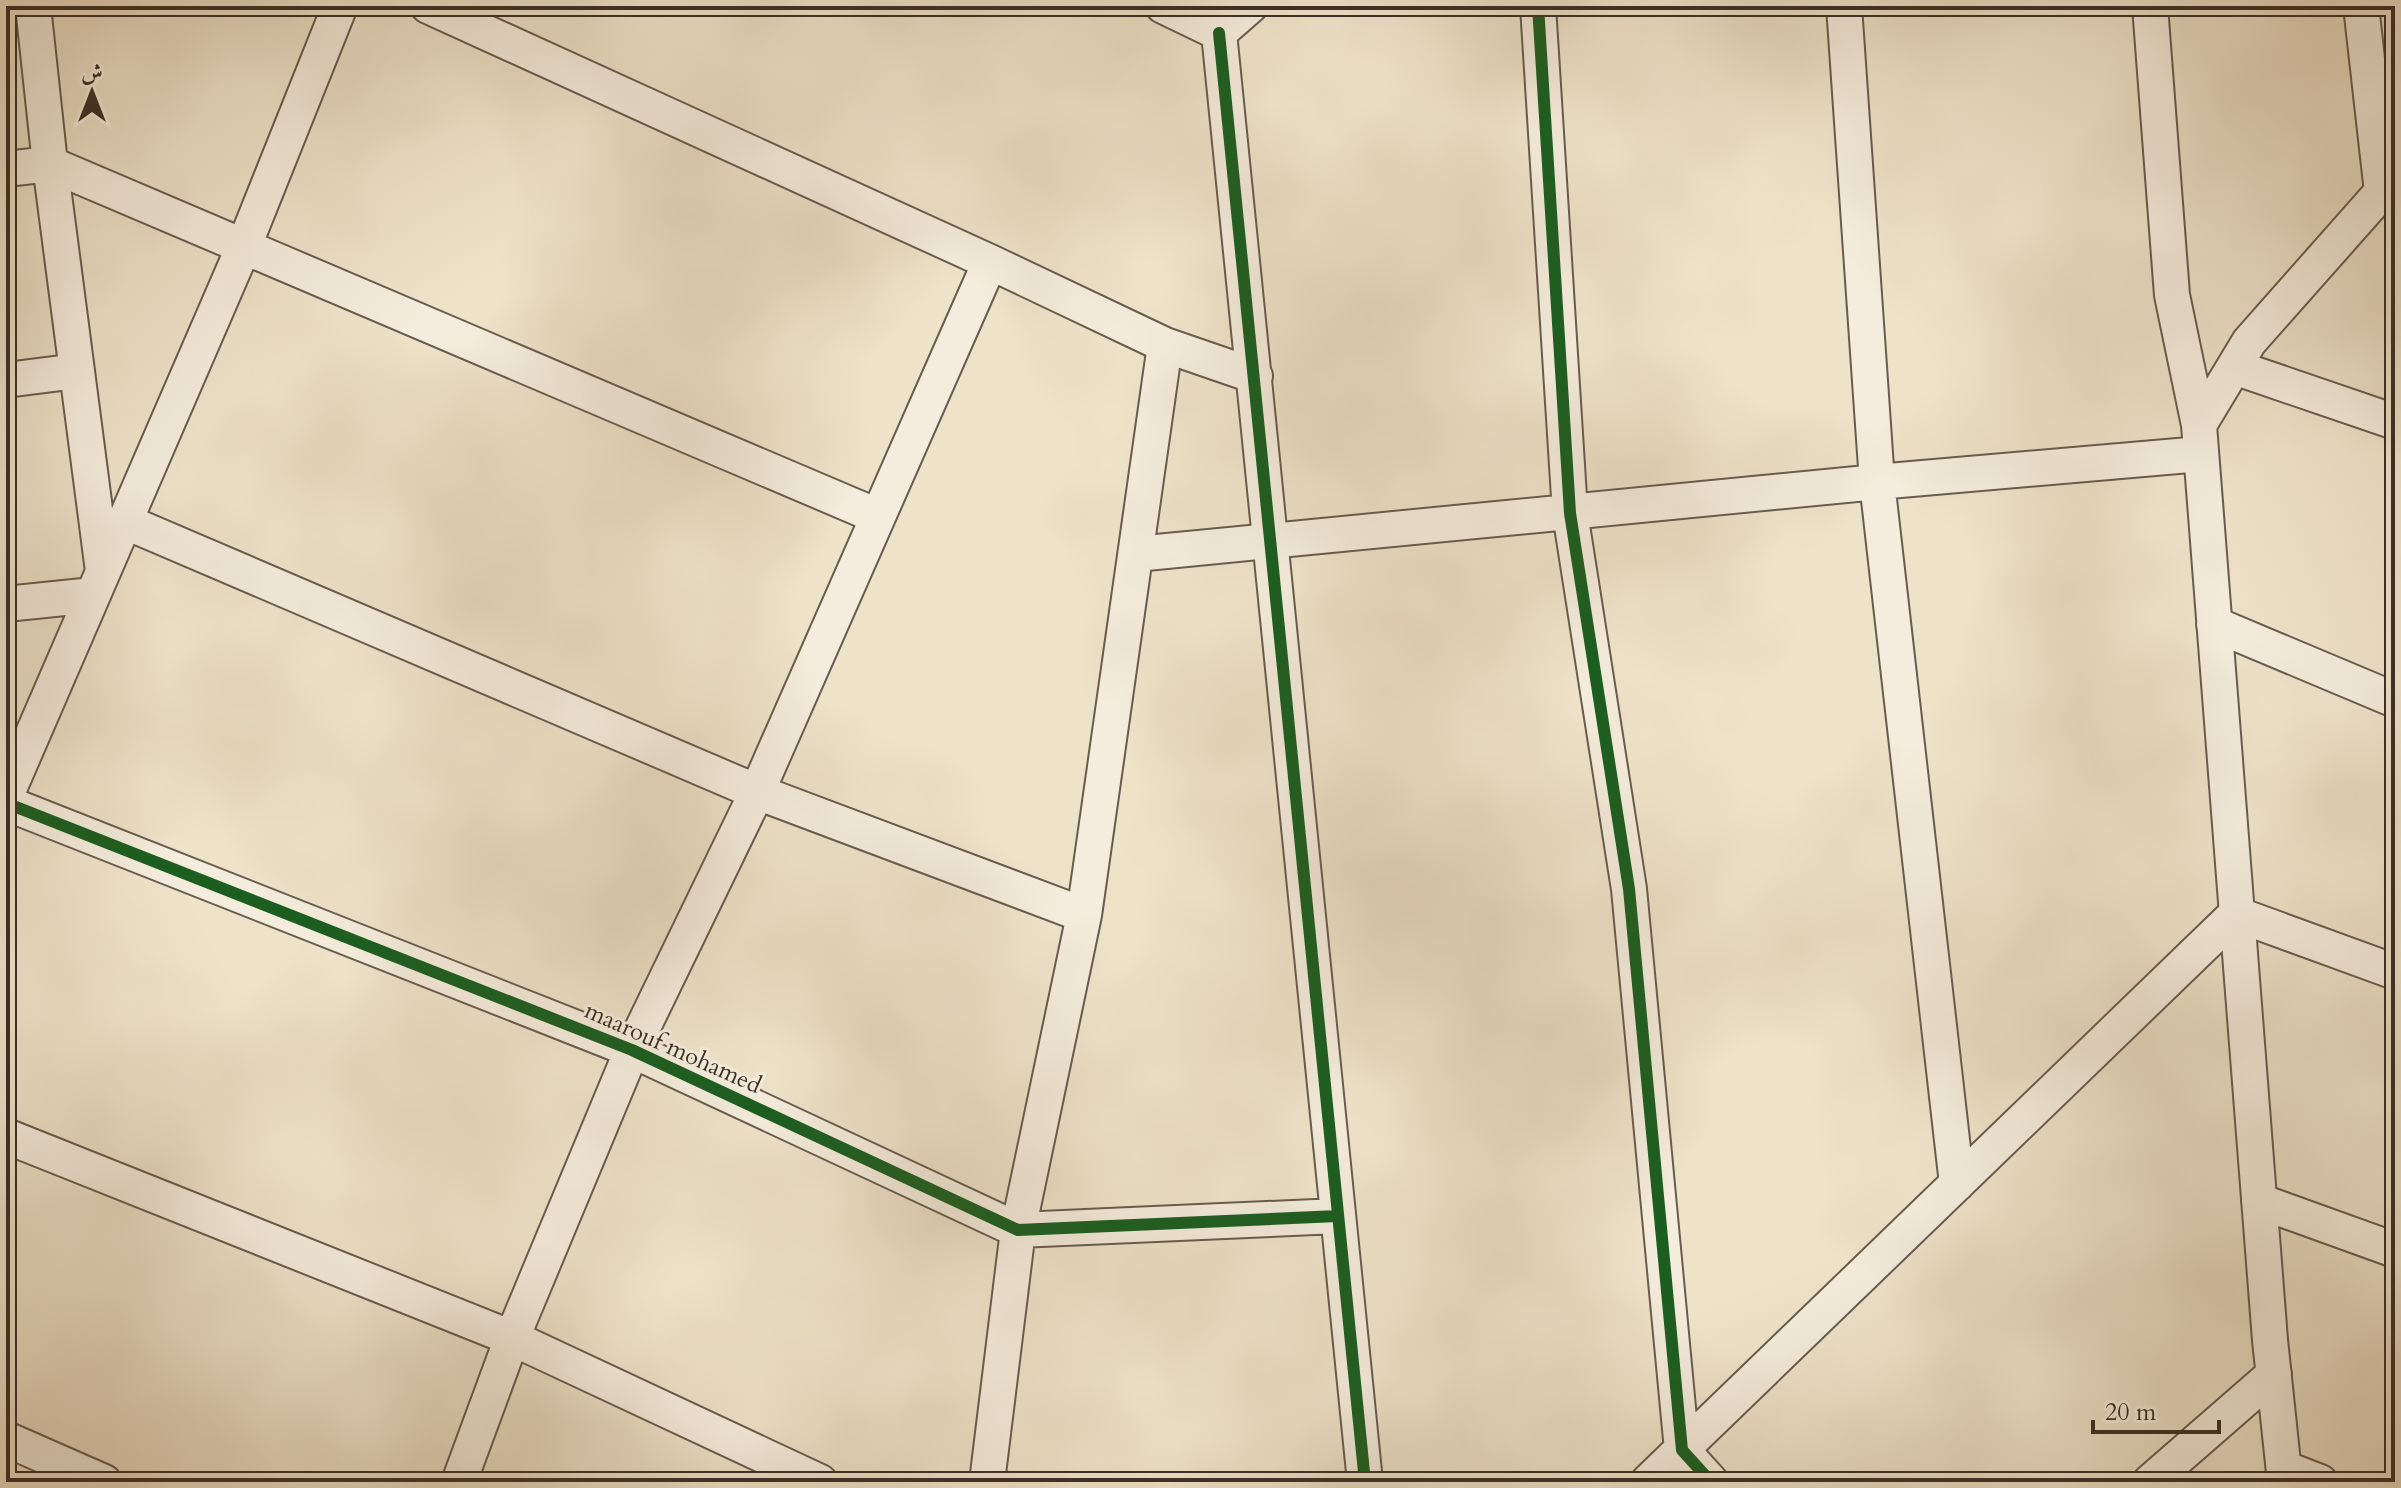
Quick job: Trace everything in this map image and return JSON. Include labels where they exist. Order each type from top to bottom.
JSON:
[{"type":"street","points":[[33,6],[77,371],[98,583]]},
{"type":"street","points":[[6,796],[244,246],[340,6]]},
{"type":"street","points":[[428,6],[1165,345],[1255,376]]},
{"type":"street","points":[[1163,6],[1219,33]]},
{"type":"street","points":[[1219,33],[1250,6]]},
{"type":"street","points":[[1538,6],[1570,513],[1629,889],[1682,1450],[1711,1482]]},
{"type":"street","points":[[1844,6],[1877,482],[1957,1184]]},
{"type":"street","points":[[2150,6],[2172,295],[2200,440],[2259,1201],[2284,1475],[2320,1482]]},
{"type":"street","points":[[2200,440],[2249,342],[2389,184],[2361,6]]},
{"type":"street","points":[[1219,33],[1365,1482]]},
{"type":"street","points":[[6,169],[50,164],[877,516]]},
{"type":"street","points":[[459,1482],[512,1338],[632,1050],[757,792],[990,262]]},
{"type":"street","points":[[987,1482],[1018,1230],[1084,915],[1165,345]]},
{"type":"street","points":[[2234,367],[2395,422]]},
{"type":"street","points":[[6,380],[77,371]]},
{"type":"street","points":[[1136,554],[1877,482],[2200,440]]},
{"type":"street","points":[[124,521],[757,792],[1084,915]]},
{"type":"street","points":[[6,604],[98,583]]},
{"type":"street","points":[[2214,624],[2395,700]]},
{"type":"street","name":"maarouf mohamed","points":[[6,803],[632,1050],[1018,1230],[1338,1216]]},
{"type":"street","points":[[1648,1482],[2236,914]]},
{"type":"street","points":[[2236,914],[2395,972]]},
{"type":"street","points":[[6,1136],[512,1338],[820,1482]]},
{"type":"street","points":[[2259,1201],[2395,1250]]},
{"type":"street","points":[[2150,1482],[2274,1374]]},
{"type":"street","points":[[6,1439],[104,1482]]},
{"type":"cycle path","points":[[1538,6],[1570,513],[1629,889],[1682,1450],[1711,1482]]},
{"type":"cycle path","points":[[1219,33],[1365,1482]]},
{"type":"cycle path","points":[[6,803],[632,1050],[1018,1230],[1338,1216]]}]
